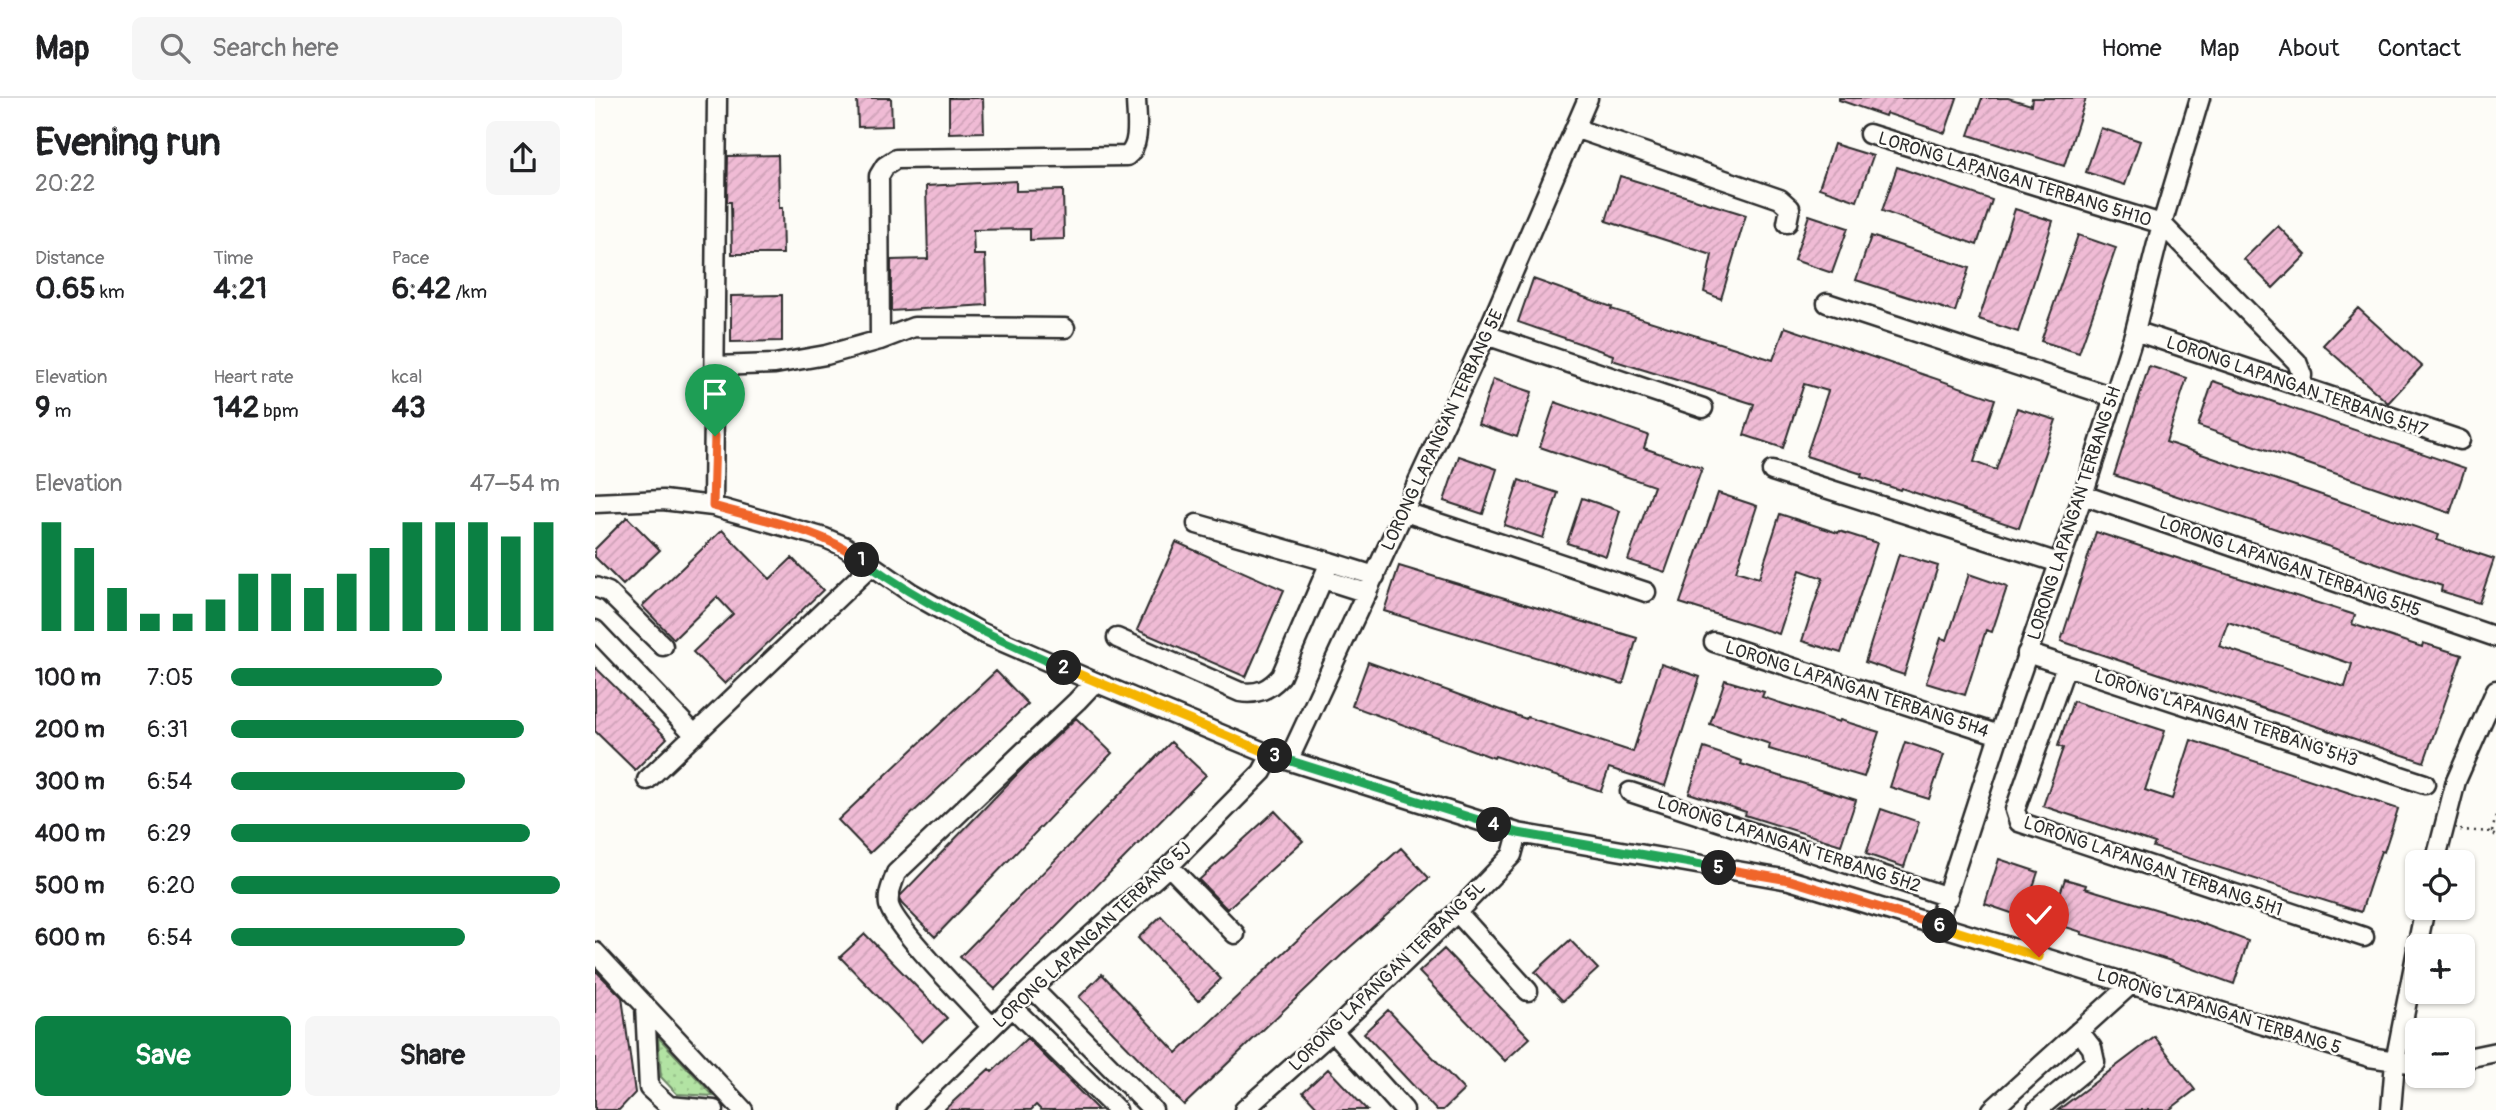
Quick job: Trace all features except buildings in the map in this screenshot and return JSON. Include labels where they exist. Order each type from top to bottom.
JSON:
[{"type":"street","points":[[713,506],[717,98]]},
{"type":"street","points":[[880,340],[879,176],[885,166],[896,159],[1127,156],[1135,143],[1136,98]]},
{"type":"street","name":"LORONG LAPANGAN TERBANG 5E","points":[[1280,757],[1367,593],[1405,512],[1486,335],[1577,129],[1588,98]]},
{"type":"street","name":"LORONG LAPANGAN TERBANG 5H","points":[[1937,925],[1999,735],[2083,495],[2135,331],[2162,224],[2200,98]]},
{"type":"street","points":[[1577,129],[1780,199],[1790,208],[1787,223]]},
{"type":"street","name":"LORONG LAPANGAN TERBANG 5H10","points":[[1869,134],[2162,224]]},
{"type":"street","points":[[2162,224],[2297,362],[2302,374],[2301,386]]},
{"type":"street","points":[[1827,303],[2113,397]]},
{"type":"street","points":[[716,366],[775,364],[826,355],[914,327],[1065,328]]},
{"type":"street","name":"LORONG LAPANGAN TERBANG 5H7","points":[[2135,331],[2460,440]]},
{"type":"street","points":[[1486,335],[1703,408]]},
{"type":"street","points":[[1773,471],[2059,563]]},
{"type":"street","name":"LORONG LAPANGAN TERBANG 5H5","points":[[2083,495],[2496,637]]},
{"type":"street","name":"LORONG LAPANGAN TERBANG 5","points":[[595,503],[663,500],[713,506],[825,538],[843,546],[980,632],[1095,682],[1280,757],[1518,833],[1789,880],[2369,1057],[2405,1063]]},
{"type":"street","points":[[1405,512],[1646,592]]},
{"type":"street","points":[[1197,524],[1326,570],[1367,593]]},
{"type":"street","points":[[647,780],[871,566]]},
{"type":"street","points":[[1326,570],[1375,576]]},
{"type":"street","points":[[1117,638],[1231,689],[1258,693],[1273,685],[1281,676],[1326,570]]},
{"type":"street","points":[[595,587],[608,592],[663,646]]},
{"type":"street","points":[[595,630],[695,735]]},
{"type":"street","name":"LORONG LAPANGAN TERBANG 5H4","points":[[1714,642],[1999,735]]},
{"type":"street","name":"LORONG LAPANGAN TERBANG 5H3","points":[[2027,653],[2425,784]]},
{"type":"street","name":"LORONG LAPANGAN TERBANG 5H1","points":[[2066,666],[2015,810],[2019,822],[2364,937]]},
{"type":"street","points":[[992,1027],[900,924],[889,903],[891,888],[896,873],[1095,682]]},
{"type":"street","points":[[2438,850],[2456,781],[2496,690]]},
{"type":"street","name":"LORONG LAPANGAN TERBANG 5J","points":[[907,1110],[1032,988],[1169,866],[1280,757]]},
{"type":"street","name":"LORONG LAPANGAN TERBANG 5H2","points":[[1630,792],[1948,897]]},
{"type":"street","name":"LORONG LAPANGAN TERBANG 5L","points":[[1244,1110],[1333,1031],[1457,912],[1512,855],[1518,833]]},
{"type":"street","points":[[1169,866],[1235,934]]},
{"type":"street","points":[[1457,912],[1528,991]]},
{"type":"street","points":[[595,953],[743,1110]]},
{"type":"street","points":[[1992,1110],[2131,984]]},
{"type":"street","points":[[1032,988],[1153,1110]]},
{"type":"street","points":[[2391,1110],[2395,1062],[2406,1004]]},
{"type":"street","points":[[645,1005],[649,1088],[669,1106],[714,1110]]},
{"type":"street","points":[[1012,1007],[1117,1110]]},
{"type":"street","points":[[1333,1031],[1404,1110]]},
{"type":"street","points":[[2036,1110],[2095,1062],[2092,1048],[2079,1031]]},
{"type":"street","points":[[2475,1056],[2496,1052]]},
{"type":"path","points":[[2492,832],[2496,816]]},
{"type":"path","points":[[2443,829],[2492,832],[2496,836]]},
{"type":"green space","points":[[658,1037],[714,1096],[677,1094],[661,1077]]},
{"type":"route","points":[[715,436],[713,506],[825,538],[843,546],[910,592],[980,632],[1271,755],[1518,833],[1789,880],[2039,957]]}]
